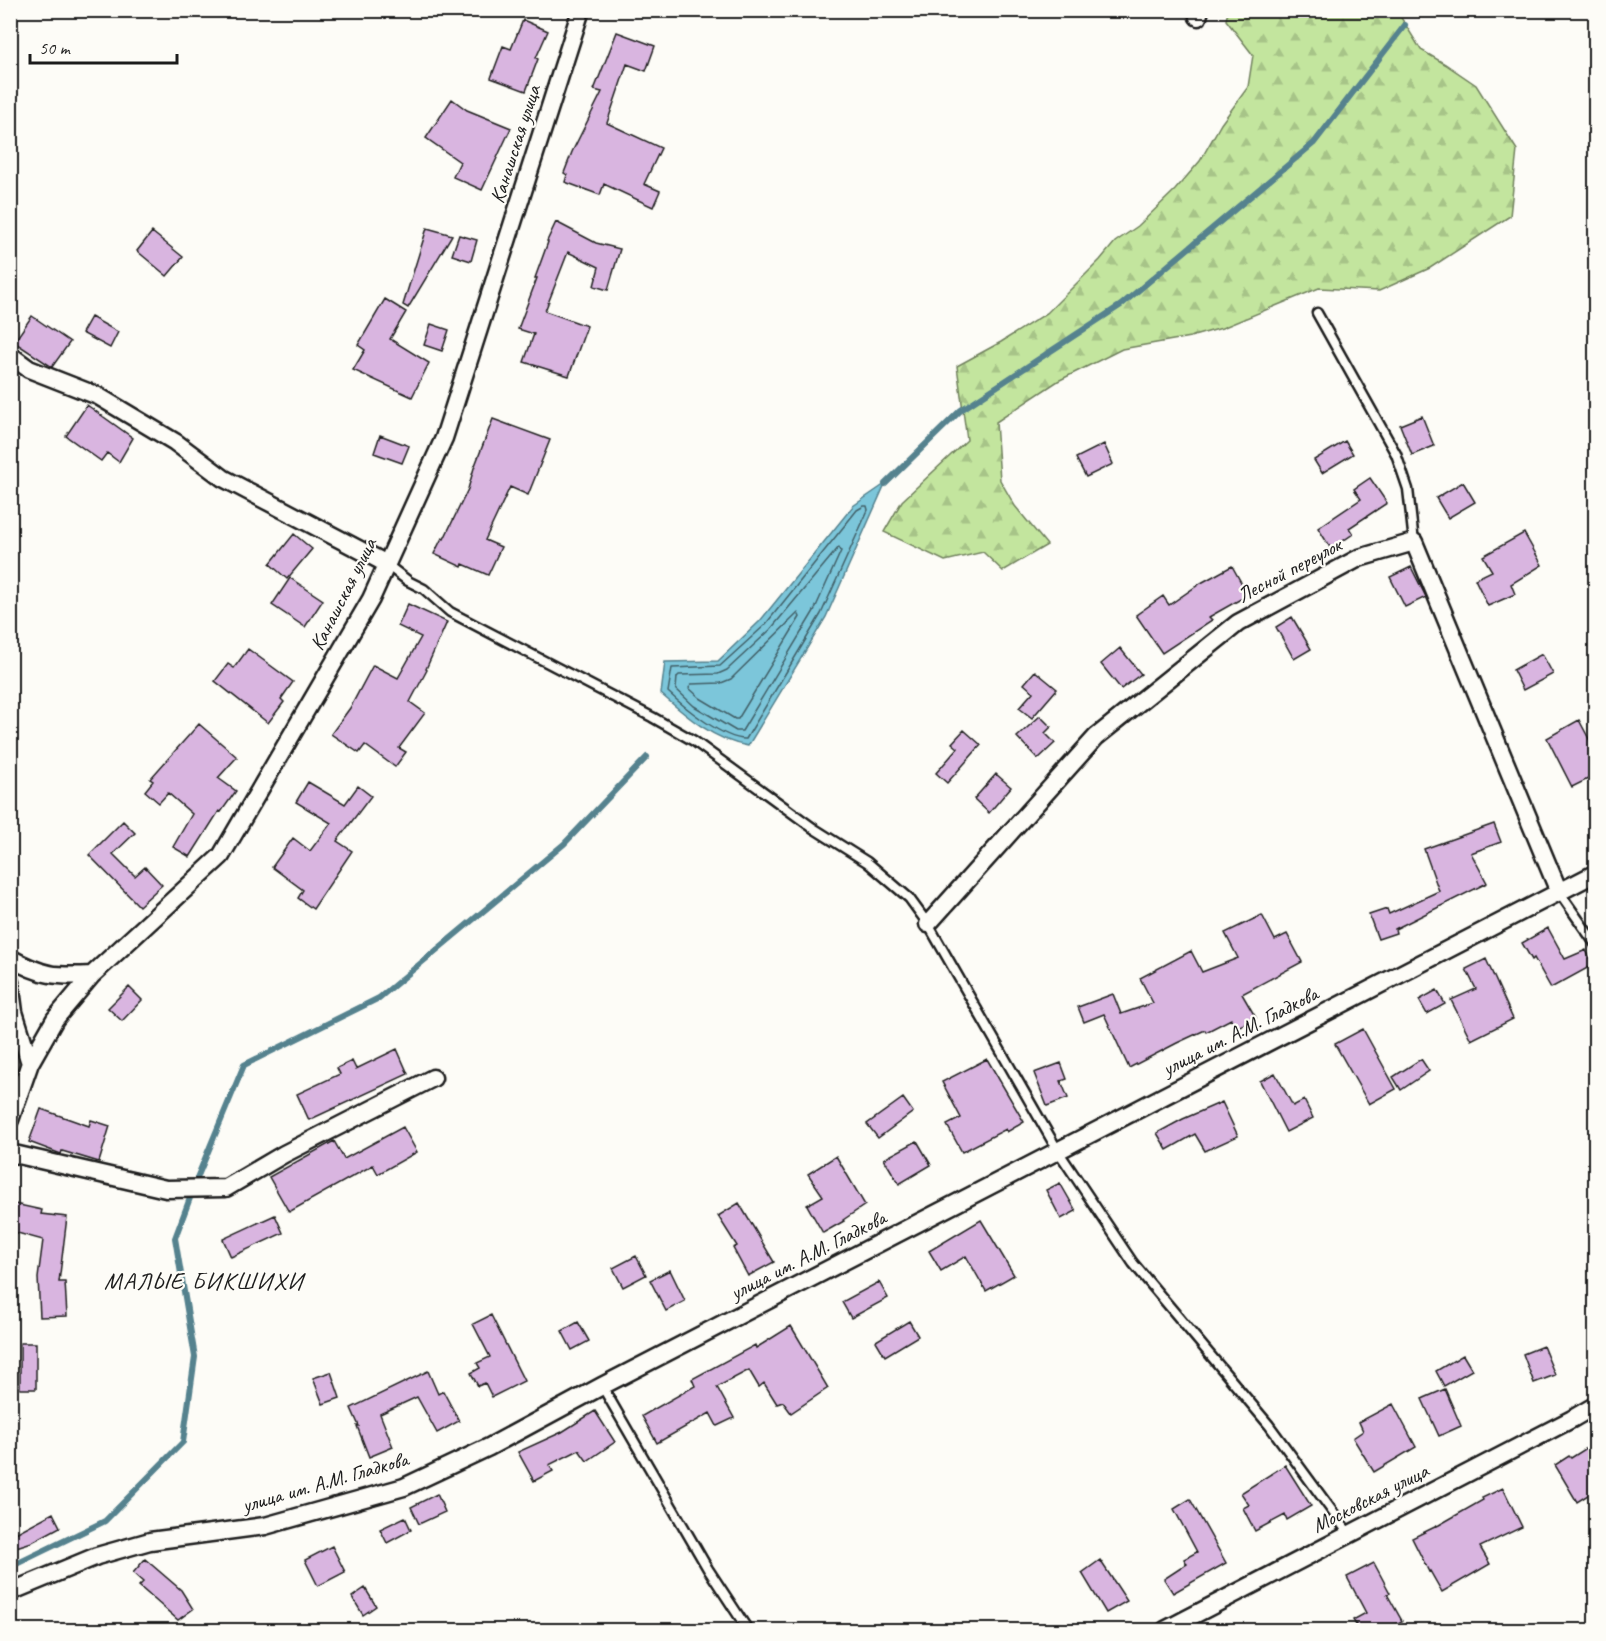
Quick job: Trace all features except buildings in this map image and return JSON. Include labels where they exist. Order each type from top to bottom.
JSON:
[{"type":"street","name":"Канашская улица","points":[[10,1120],[30,1063],[55,1019],[92,975],[221,856],[371,599],[444,438],[581,10]]},
{"type":"street","points":[[10,355],[29,369],[98,396],[175,442],[224,478],[386,563]]},
{"type":"street","points":[[1414,542],[1559,892]]},
{"type":"street","name":"Лесной переулок","points":[[928,924],[1096,736],[1238,623],[1359,558],[1414,542]]},
{"type":"street","name":"улица им. А.М. Гладкова","points":[[10,1592],[97,1556],[150,1541],[265,1526],[404,1487],[489,1448],[602,1386],[1596,873]]},
{"type":"street","points":[[10,958],[31,970],[62,976],[92,975]]},
{"type":"street","points":[[10,982],[14,1012],[30,1063]]},
{"type":"street","points":[[10,1154],[166,1189],[225,1188],[284,1154],[433,1078]]},
{"type":"street","name":"Московская улица","points":[[1165,1630],[1596,1405]]},
{"type":"lane","points":[[1317,313],[1396,454],[1408,489],[1414,542]]},
{"type":"lane","points":[[386,563],[408,581],[424,589],[450,612],[694,741],[813,828],[867,862],[909,898],[928,924],[1058,1151],[1133,1263],[1269,1425],[1349,1534]]},
{"type":"lane","points":[[1559,892],[1596,945]]},
{"type":"lane","points":[[602,1386],[708,1569],[748,1630]]},
{"type":"green space","points":[[1228,11],[1397,11],[1421,50],[1476,85],[1517,150],[1510,216],[1430,268],[1379,291],[1319,288],[1222,328],[1190,337],[1122,349],[1058,381],[996,422],[1000,480],[1015,506],[1047,545],[1003,571],[983,552],[945,561],[884,532],[902,501],[967,440],[957,366],[1047,313],[1115,242],[1138,226],[1175,190],[1200,161],[1221,124],[1248,87],[1253,55],[1226,20]]},
{"type":"water","points":[[885,484],[826,617],[748,746],[713,733],[691,719],[661,694],[665,662],[718,661],[760,621],[853,506]]},
{"type":"waterway","points":[[885,484],[961,410],[1121,305],[1314,143],[1405,25]]},
{"type":"waterway","points":[[197,1178],[244,1065],[379,998],[564,844],[647,757]]},
{"type":"waterway","points":[[10,1567],[105,1521],[183,1442],[195,1357],[175,1238],[190,1198]]},
{"type":"district","name":"МАЛЫЕ БИКШИХИ","points":[[204,1281]]}]
